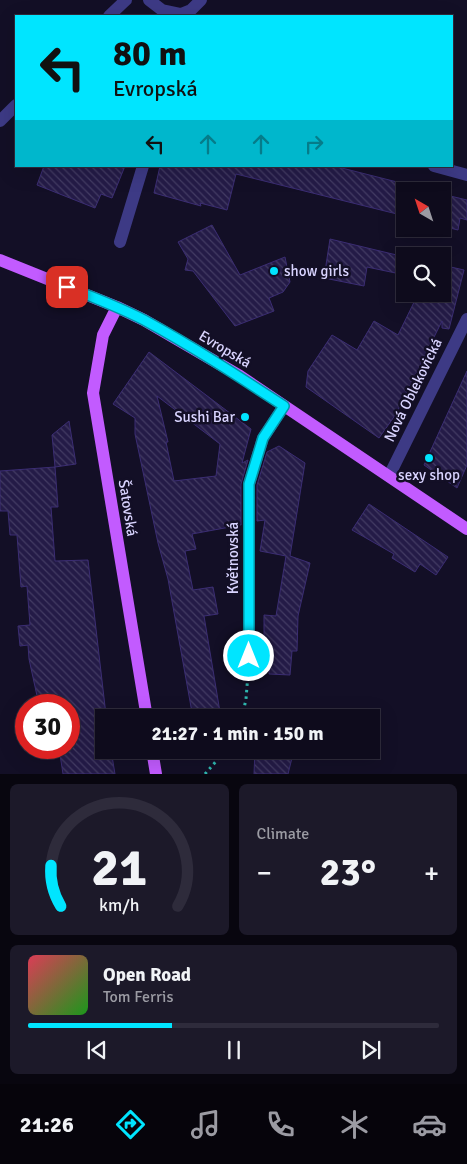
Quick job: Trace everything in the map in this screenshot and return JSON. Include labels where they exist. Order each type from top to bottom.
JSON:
[{"type":"main road","name":"Evropská","points":[[0,260],[117,307],[144,320],[240,376],[467,529]]},
{"type":"main road","name":"Šatovská","points":[[117,307],[103,335],[93,393],[145,709]]},
{"type":"main road","points":[[154,759],[156,774]]},
{"type":"street","points":[[110,15],[126,0]]},
{"type":"street","points":[[149,0],[162,10],[181,15],[191,10],[201,0]]},
{"type":"street","points":[[0,121],[15,106]]},
{"type":"street","points":[[120,242],[143,167]]},
{"type":"street","points":[[438,167],[467,175]]},
{"type":"street","name":"Nová Oblekovická","points":[[389,476],[467,319]]},
{"type":"street","name":"Květnovská","points":[[249,656],[249,484],[263,438],[284,406]]},
{"type":"path","points":[[244,709],[249,656]]},
{"type":"path","points":[[205,774],[218,759]]},
{"type":"building","points":[[44,167],[125,167],[112,198],[101,194],[95,208],[37,185]]},
{"type":"building","points":[[160,167],[338,167],[397,182],[396,214],[236,174],[227,210],[200,203],[201,206],[154,193]]},
{"type":"building","points":[[451,196],[467,200],[467,220],[460,218],[458,230],[451,228]]},
{"type":"building","points":[[212,225],[240,275],[285,257],[290,282],[283,292],[269,298],[274,311],[235,326],[193,271],[185,270],[188,259],[178,242]]},
{"type":"building","points":[[330,239],[396,255],[396,273],[367,267],[364,286],[324,278]]},
{"type":"building","points":[[451,267],[464,270],[449,329],[442,328],[442,321],[396,414],[379,438],[306,387],[308,371],[332,335],[357,350],[374,321],[398,335],[414,302],[451,302]]},
{"type":"building","points":[[149,352],[251,429],[242,463],[248,460],[241,484],[241,525],[192,534],[196,549],[185,551],[193,590],[213,587],[218,614],[204,616],[220,709],[191,709],[168,579],[158,543],[135,434],[135,418],[113,404]],"holes":[[[157,396],[220,444],[216,476],[174,481],[166,442],[168,442]]]},
{"type":"building","points":[[467,371],[467,465],[457,488],[424,465]]},
{"type":"building","points":[[69,421],[76,464],[55,467],[52,435]]},
{"type":"building","points":[[279,446],[305,463],[290,556],[310,563],[298,616],[297,651],[292,651],[290,675],[269,674],[270,650],[264,650],[264,615],[276,616],[286,556],[260,551],[265,520],[257,521],[257,485],[267,452]]},
{"type":"building","points":[[55,467],[58,507],[51,507],[55,561],[88,560],[105,709],[95,709],[95,759],[112,759],[115,774],[63,774],[61,759],[80,759],[80,694],[37,694],[28,645],[20,646],[18,626],[30,625],[27,586],[21,587],[17,535],[10,535],[8,511],[0,511],[0,471]]},
{"type":"building","points":[[369,504],[448,557],[436,575],[420,564],[415,572],[392,558],[394,554],[352,530]]},
{"type":"building","points":[[255,759],[292,759],[288,774],[254,774]]},
{"type":"place","name":"show girls","points":[[274,271]]},
{"type":"place","name":"Sushi Bar","points":[[245,417]]},
{"type":"place","name":"sexy shop","points":[[429,458]]},
{"type":"route","points":[[67,287],[144,320],[240,376],[284,406],[263,438],[249,484],[249,656]]}]
